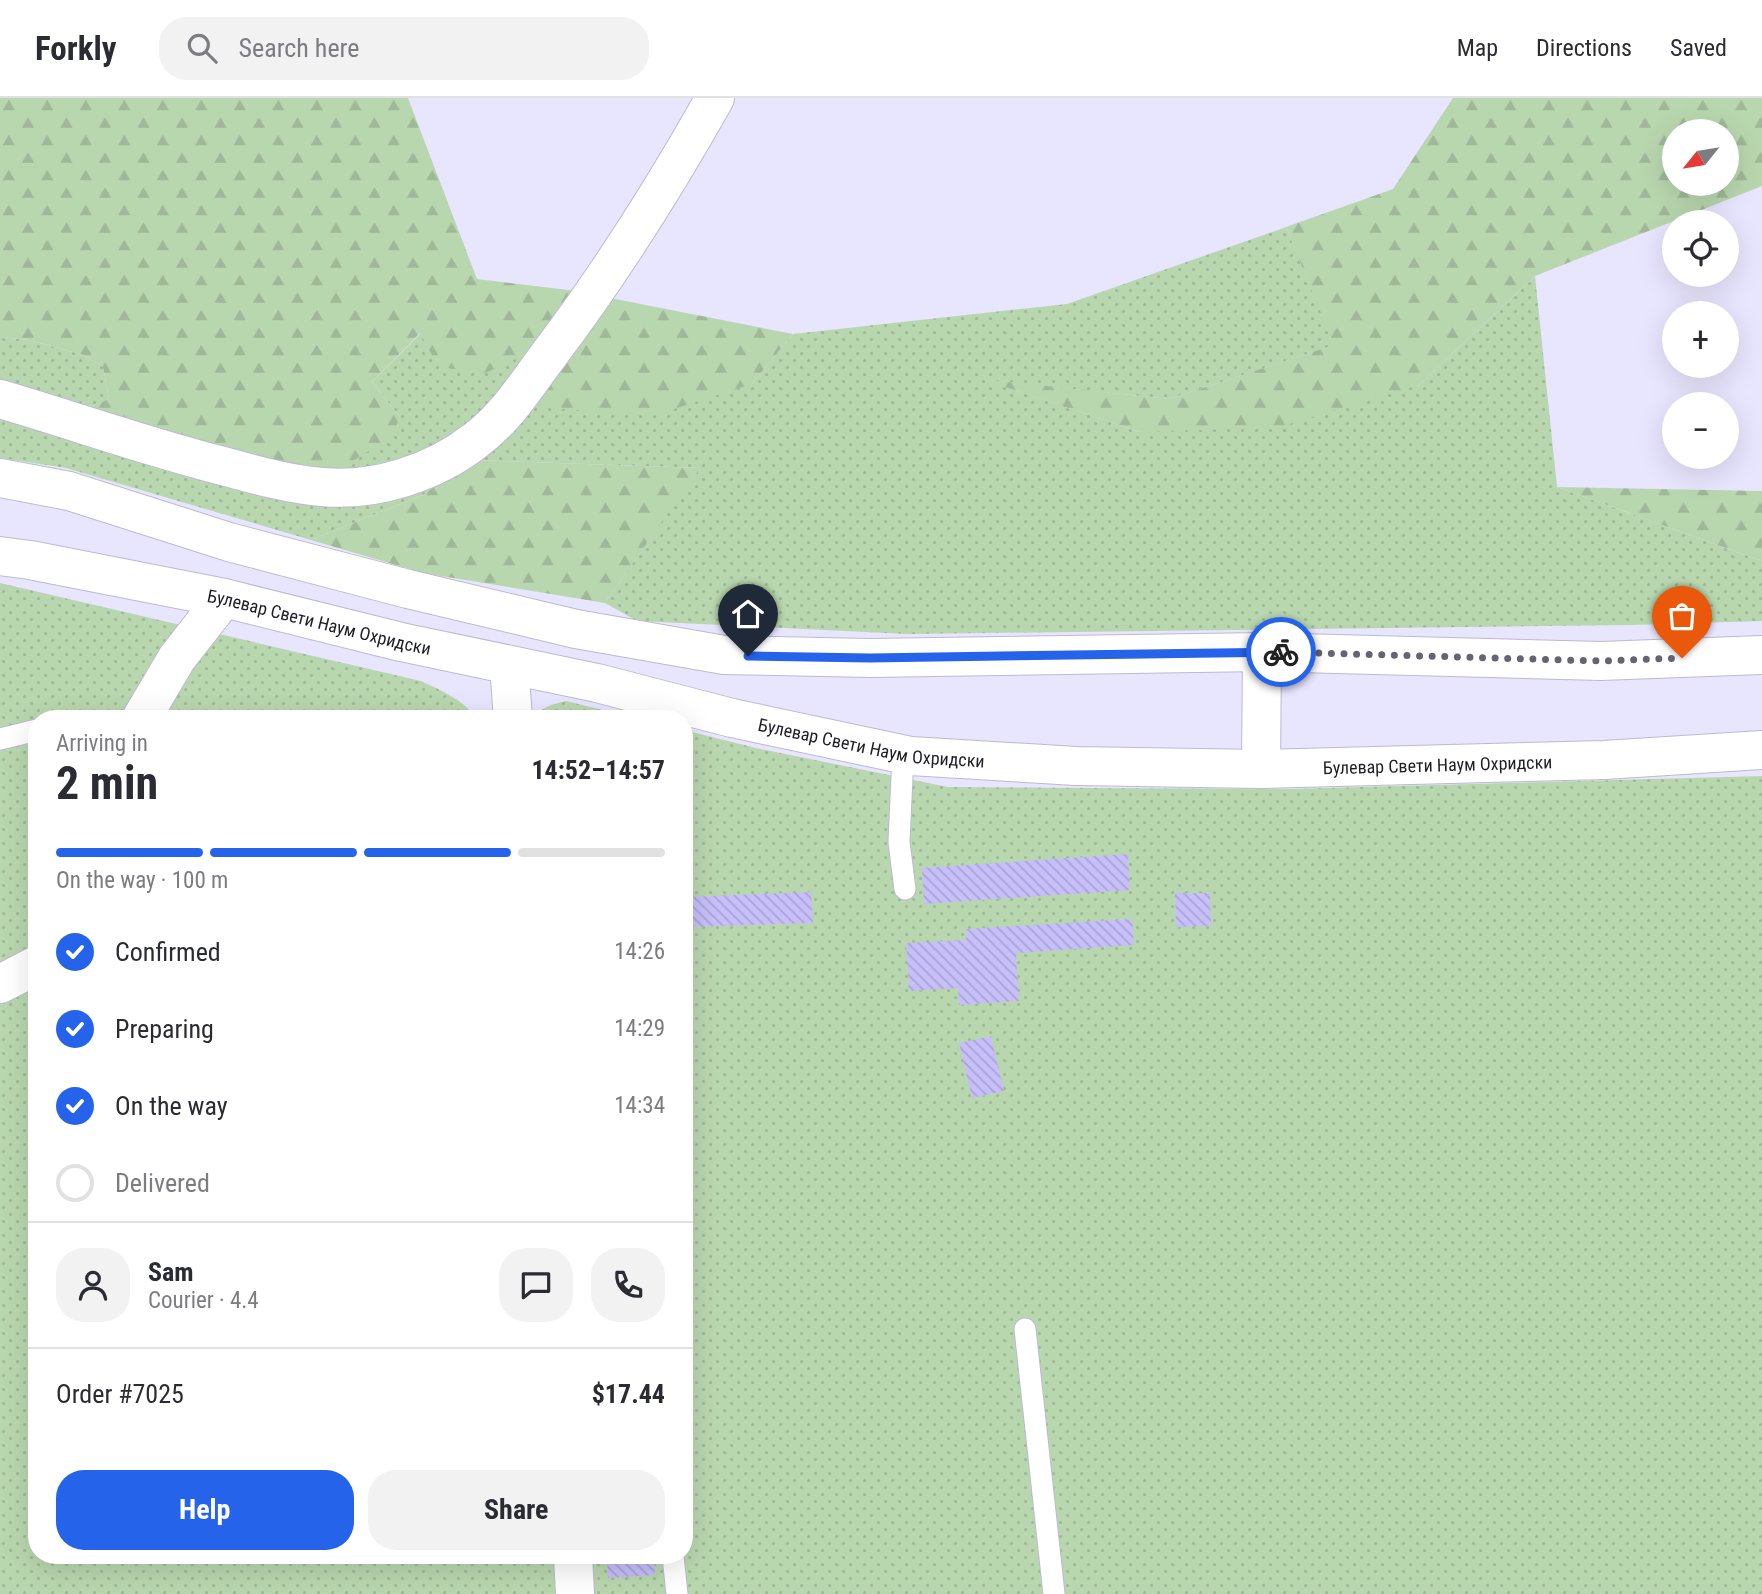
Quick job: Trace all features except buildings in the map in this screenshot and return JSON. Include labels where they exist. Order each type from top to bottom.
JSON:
[{"type":"main road","points":[[0,399],[157,449],[272,479],[323,487],[355,487],[382,482],[409,476],[443,462],[476,441],[501,418],[578,317],[636,231],[715,98]]},
{"type":"main road","points":[[0,478],[69,491],[229,542],[408,589],[576,629],[724,655],[870,658],[1262,652],[1601,661],[1762,656]]},
{"type":"main road","name":"Булевар Свети Наум Охридски","points":[[0,556],[224,598],[401,642],[597,683],[732,718],[903,755],[1076,766],[1261,769],[1604,760],[1762,750]]},
{"type":"main road","points":[[146,710],[177,658],[224,598]]},
{"type":"main road","points":[[1261,769],[1262,652]]},
{"type":"main road","points":[[509,666],[512,710]]},
{"type":"main road","points":[[0,984],[28,970]]},
{"type":"main road","points":[[573,1564],[575,1594]]},
{"type":"lane","points":[[0,739],[28,732]]},
{"type":"lane","points":[[903,755],[899,842],[905,889]]},
{"type":"lane","points":[[1025,1329],[1054,1594]]},
{"type":"lane","points":[[674,1564],[677,1594]]},
{"type":"green space","points":[[0,98],[408,98],[477,279],[577,291],[535,350],[483,374],[438,366],[420,333],[372,382],[400,417],[392,436],[334,473],[265,465],[57,400],[92,406],[109,399],[103,367],[84,355],[29,340],[0,337]]},
{"type":"green space","points":[[1453,98],[1762,98],[1762,186],[1740,195],[1740,119],[1662,119],[1662,196],[1737,196],[1701,210],[1662,210],[1662,226],[1535,276],[1419,385],[1279,427],[1140,432],[981,379],[1169,399],[1334,345],[1286,227],[1393,189]]},
{"type":"green space","points":[[1286,227],[1335,345],[1169,399],[985,380],[1140,432],[1419,385],[1535,276],[1557,487],[1762,561],[1762,621],[907,634],[637,621],[605,603],[699,468],[472,460],[423,495],[311,540],[66,468],[0,458],[0,413],[345,502],[527,406],[752,384],[793,334],[1067,304]]},
{"type":"green space","points":[[605,297],[793,334],[752,384],[652,416],[527,406]]},
{"type":"green space","points":[[421,333],[535,350],[504,390],[458,434],[404,462],[334,473],[400,417],[372,382]]},
{"type":"green space","points":[[0,337],[29,340],[84,355],[103,367],[109,399],[92,406],[57,400],[0,383]]},
{"type":"green space","points":[[472,460],[700,468],[605,603],[423,573],[311,540],[423,495]]},
{"type":"green space","points":[[1557,487],[1762,491],[1762,561]]},
{"type":"green space","points":[[0,583],[421,681],[445,692],[470,710],[28,710],[28,1564],[555,1564],[557,1594],[0,1594]]},
{"type":"green space","points":[[566,701],[602,710],[542,710]]},
{"type":"green space","points":[[693,732],[756,748],[948,787],[1288,789],[1762,776],[1762,1594],[592,1594],[590,1564],[693,1564]]},
{"type":"way so far","points":[[1281,652],[1601,661],[1682,658]]},
{"type":"route","points":[[748,656],[870,658],[1281,652]]}]
